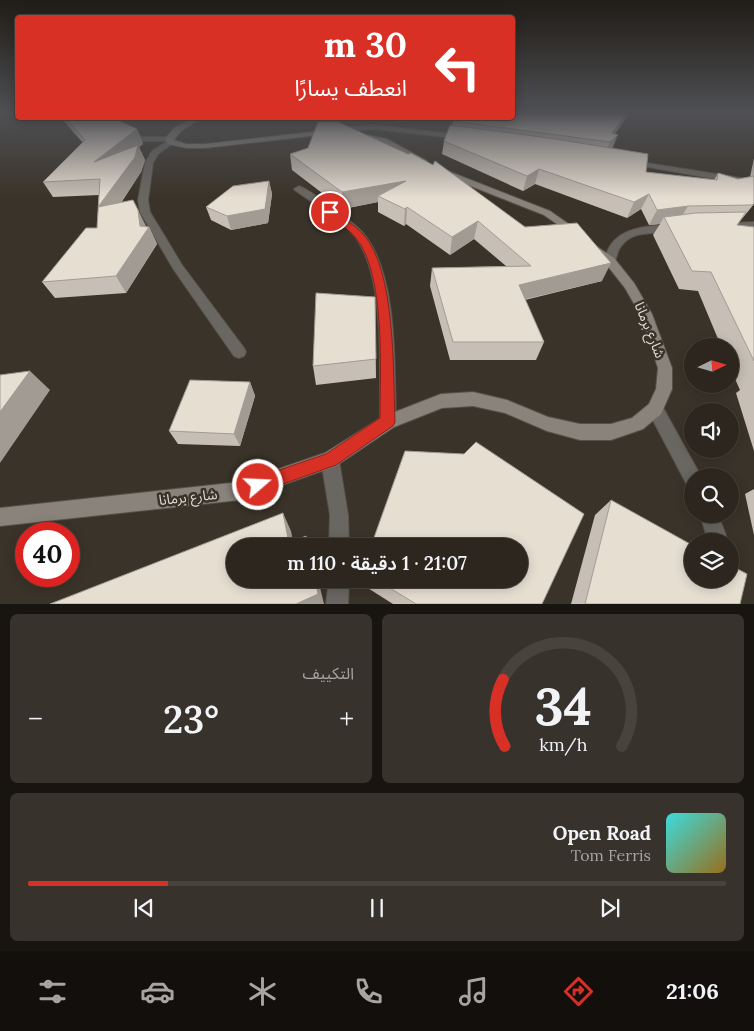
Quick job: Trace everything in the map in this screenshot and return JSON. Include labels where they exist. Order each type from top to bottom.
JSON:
[{"type":"street","points":[[169,141],[155,153],[149,163],[143,200],[145,212],[178,267],[239,352]]},
{"type":"street","name":"شارع برمانا","points":[[173,141],[186,146],[205,146],[243,141]]},
{"type":"street","name":"شارع برمانا","points":[[0,517],[240,491],[330,460],[388,422],[442,401],[473,399],[507,407],[547,424],[571,430],[611,432],[637,424],[656,409],[664,389],[665,368],[646,314],[630,286],[610,261],[568,225],[547,213],[442,171],[384,141]]},
{"type":"street","points":[[620,160],[754,184]]},
{"type":"street","points":[[736,180],[754,192]]},
{"type":"street","points":[[299,189],[360,236],[372,257],[378,280],[385,332],[388,422]]},
{"type":"street","points":[[715,226],[754,225]]},
{"type":"street","points":[[610,261],[615,246],[629,235],[650,230],[686,227]]},
{"type":"street","points":[[656,409],[687,468]]},
{"type":"street","points":[[330,460],[339,515],[339,538]]},
{"type":"street","points":[[337,604],[338,588]]},
{"type":"building","points":[[84,141],[121,141],[94,162],[138,145],[135,157],[98,207],[100,179],[43,182]]},
{"type":"building","points":[[311,141],[380,141],[408,154],[411,153],[433,165],[435,161],[525,227],[577,223],[611,263],[519,285],[544,342],[453,342],[432,268],[531,266],[478,221],[452,237],[407,207],[405,209],[378,196],[406,181],[342,192],[290,154],[308,148]]},
{"type":"building","points":[[444,141],[569,141],[648,154],[646,172],[717,180],[718,173],[738,179],[754,176],[754,203],[752,205],[688,206],[657,210],[649,194],[634,202],[539,169],[527,176]]},
{"type":"building","points":[[269,181],[265,209],[227,216],[206,207],[233,186]]},
{"type":"building","points":[[133,200],[138,210],[140,226],[149,227],[116,276],[42,282],[86,228],[97,228],[98,207]]},
{"type":"building","points":[[746,212],[737,225],[754,227],[754,361],[711,272],[692,271],[664,217],[696,213]]},
{"type":"building","points":[[316,293],[375,297],[376,359],[313,366]]},
{"type":"building","points":[[30,371],[0,412],[0,375]]},
{"type":"building","points":[[190,380],[250,382],[234,434],[169,431]]},
{"type":"building","points":[[476,442],[584,514],[542,604],[416,604],[390,588],[528,588],[528,538],[374,538],[405,451],[464,454]]},
{"type":"building","points":[[611,500],[684,541],[684,588],[739,588],[739,570],[747,574],[740,604],[585,604]]},
{"type":"building","points":[[283,513],[288,538],[226,538],[226,588],[317,588],[318,594],[296,604],[50,604]]},
{"type":"route","points":[[258,485],[330,460],[388,422],[385,332],[378,280],[372,257],[360,236],[330,212]]}]
